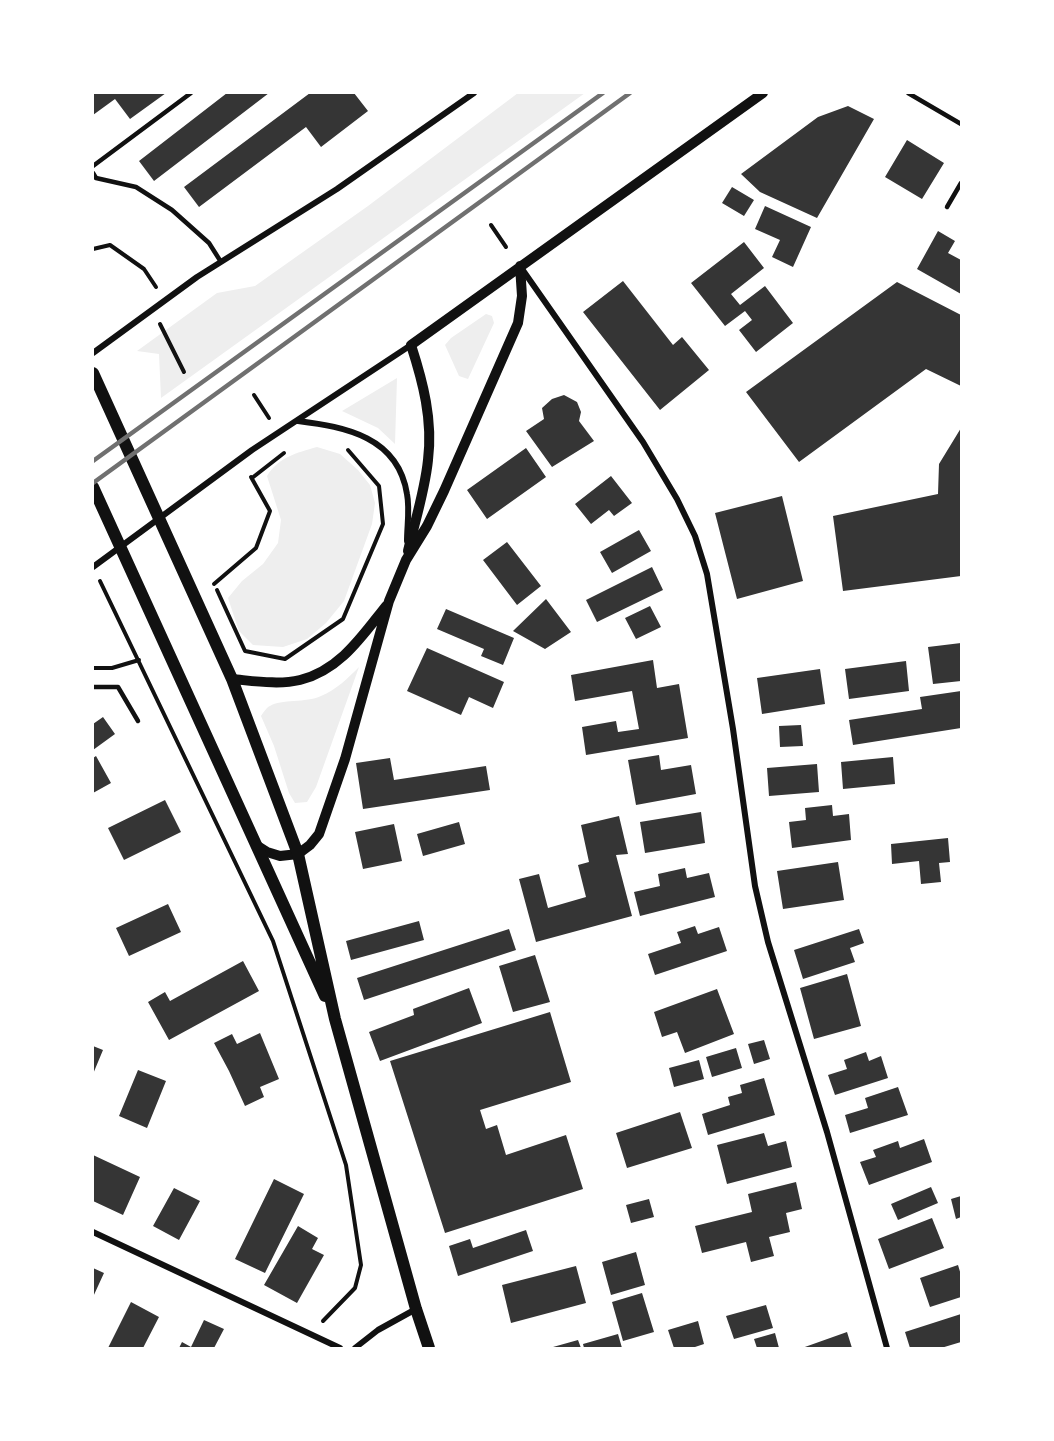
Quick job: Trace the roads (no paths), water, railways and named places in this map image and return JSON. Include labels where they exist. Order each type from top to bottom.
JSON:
[{"type":"main road","points":[[93,373],[232,679],[298,854],[336,1019],[416,1309],[429,1348]]},
{"type":"main road","points":[[93,487],[336,1019]]},
{"type":"street","points":[[93,353],[165,300],[337,189],[474,93]]},
{"type":"street","points":[[93,567],[252,450],[411,345],[763,93]]},
{"type":"street","points":[[256,845],[280,856],[298,854],[320,834],[345,759],[389,601],[406,560],[435,509],[518,323],[522,296],[520,266]]},
{"type":"street","points":[[520,266],[643,442],[677,499],[695,536],[707,573],[733,729],[755,886],[768,942],[827,1132],[887,1348]]},
{"type":"street","points":[[406,560],[428,460],[429,427],[424,384],[411,345]]},
{"type":"street","points":[[297,421],[357,432],[375,442],[390,456],[402,475],[408,495],[406,560]]},
{"type":"street","points":[[232,679],[276,682],[300,680],[320,672],[342,658],[389,601]]},
{"type":"street","points":[[93,1232],[340,1348]]},
{"type":"street","points":[[354,1348],[378,1330],[416,1309]]},
{"type":"lane","points":[[93,166],[191,93]]},
{"type":"lane","points":[[908,93],[961,124]]},
{"type":"lane","points":[[93,173],[96,178],[136,187],[172,210],[209,243],[221,262]]},
{"type":"lane","points":[[947,207],[961,183]]},
{"type":"lane","points":[[93,687],[118,687],[138,721]]},
{"type":"railway","points":[[93,461],[603,93]]},
{"type":"railway","points":[[93,483],[630,93]]}]
